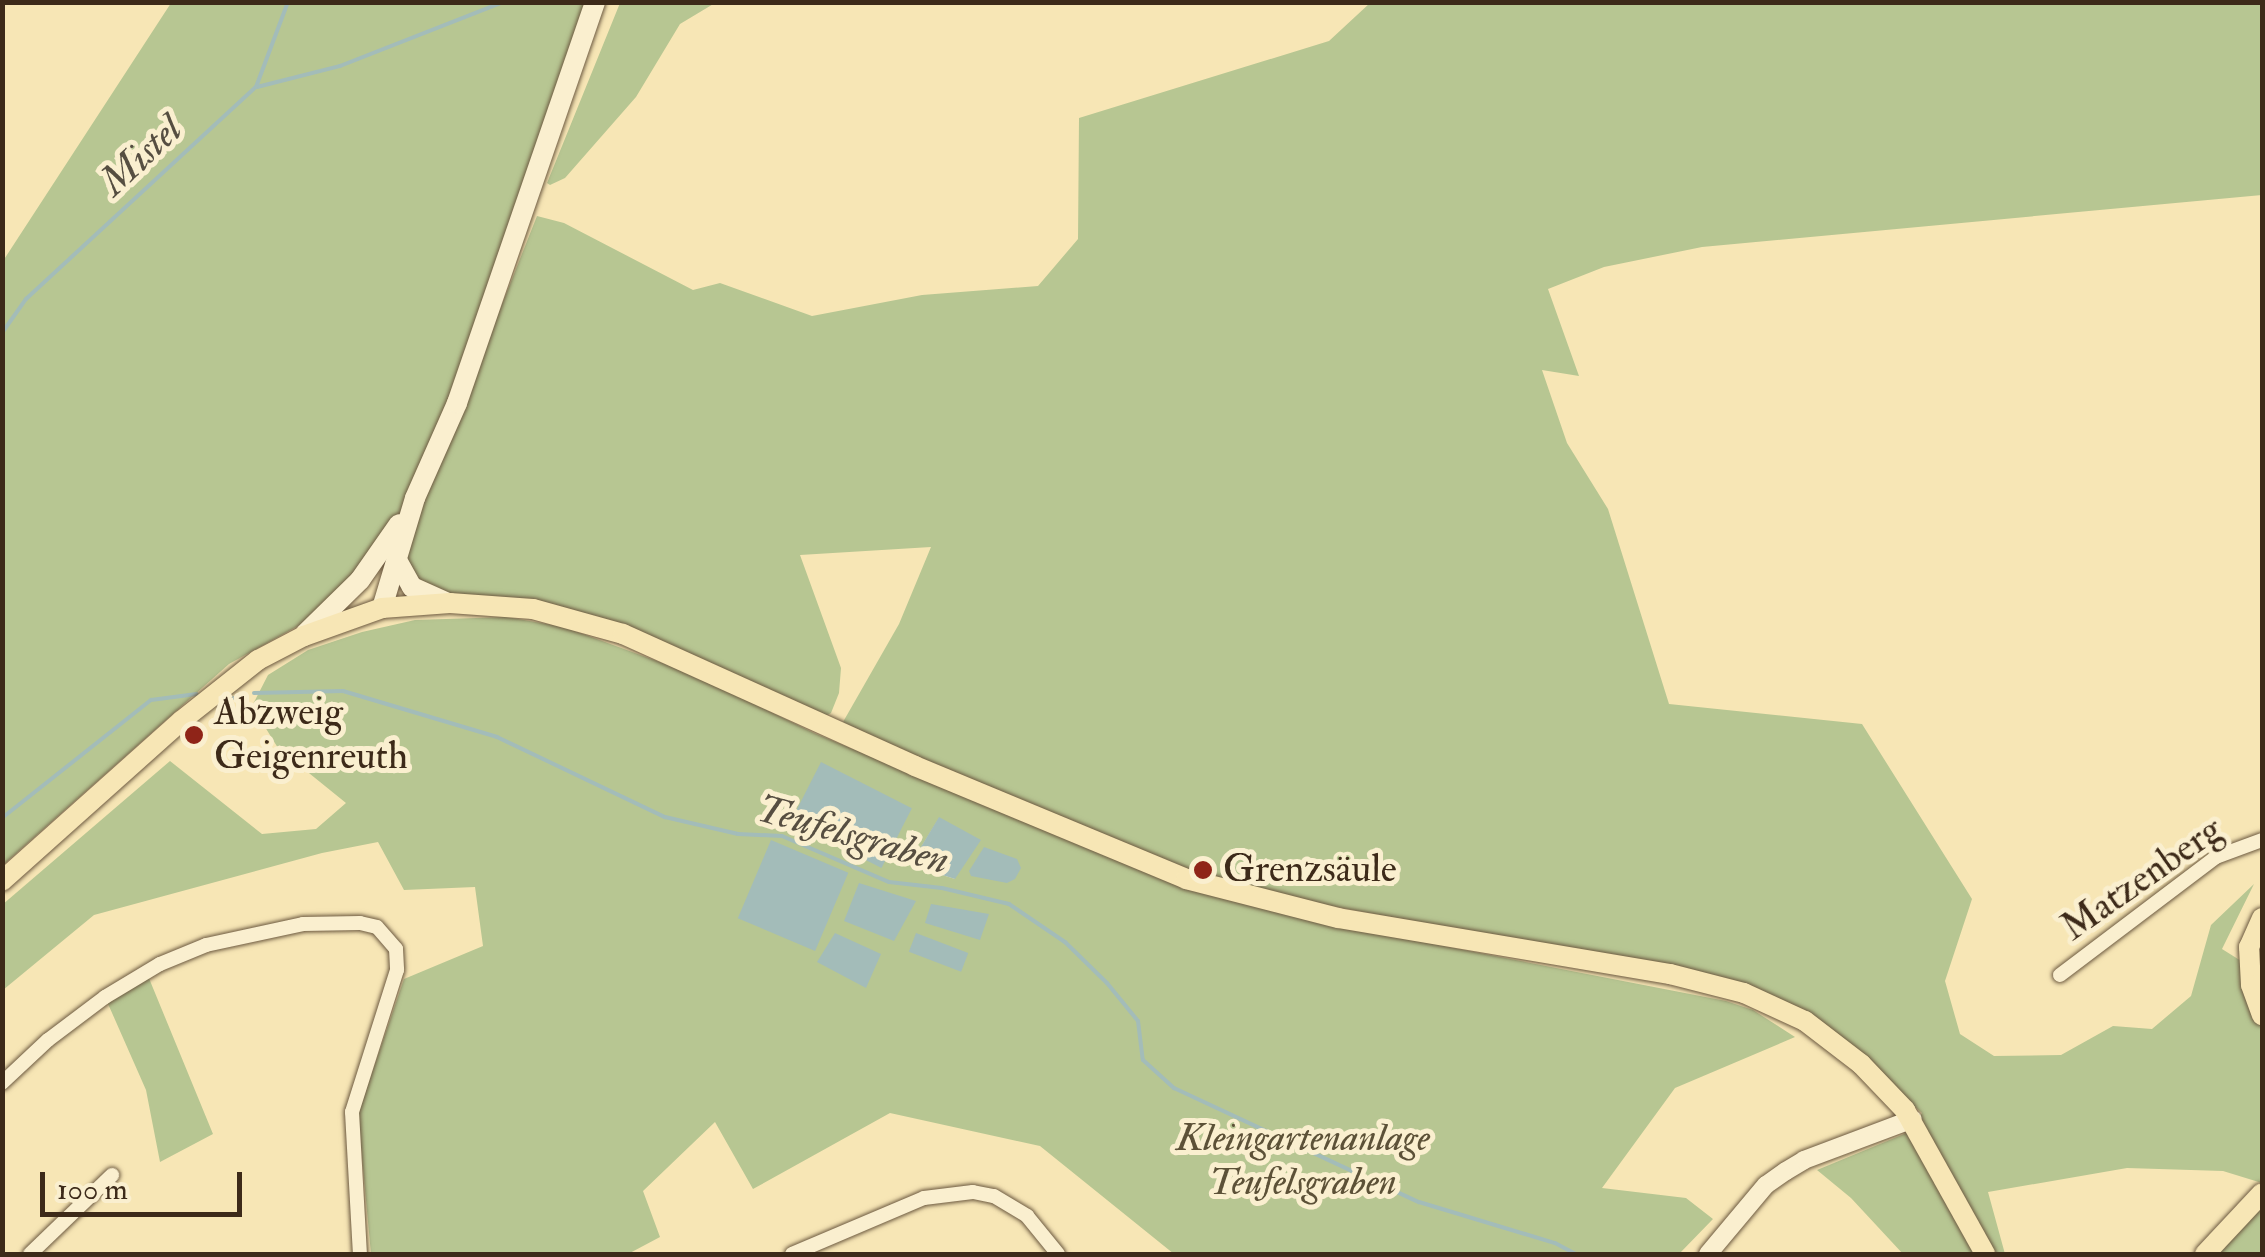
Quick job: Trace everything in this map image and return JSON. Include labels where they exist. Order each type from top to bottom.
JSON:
[{"type":"main road","points":[[379,608],[415,498],[463,386],[594,2]]},
{"type":"main road","points":[[304,636],[373,562],[415,498]]},
{"type":"main road","points":[[397,559],[412,587],[450,603]]},
{"type":"main road","points":[[373,562],[370,580],[379,608]]},
{"type":"main road","points":[[2,881],[181,721],[258,660],[304,636],[379,608],[450,603],[533,609],[623,634],[915,766],[1186,879],[1338,918],[1670,974],[1744,993],[1805,1021],[1860,1064],[1913,1119],[1985,1254]]},
{"type":"main road","points":[[2262,918],[2249,948],[2251,984],[2262,1015]]},
{"type":"main road","points":[[2204,1254],[2262,1193]]},
{"type":"street","name":"Matzenberg","points":[[2060,976],[2216,857],[2262,840]]},
{"type":"street","points":[[2,1083],[104,996],[146,971],[206,945],[272,929],[360,923],[377,927],[396,949],[397,970],[352,1112],[360,1254]]},
{"type":"street","points":[[1708,1254],[1766,1185],[1804,1160],[1913,1119]]},
{"type":"street","points":[[30,1254],[112,1175]]},
{"type":"street","points":[[792,1254],[924,1198],[973,1192],[994,1196],[1027,1216],[1058,1254]]},
{"type":"green space","points":[[171,3],[589,3],[483,310],[407,501],[382,543],[307,621],[229,664],[3,865],[3,261]]},
{"type":"green space","points":[[620,3],[715,3],[680,24],[636,97],[565,178],[550,185],[547,183]]},
{"type":"green space","points":[[1370,3],[2262,3],[2262,195],[1702,247],[1604,267],[1548,289],[1579,376],[1542,370],[1567,443],[1608,509],[1669,704],[1862,724],[1972,899],[1945,981],[1960,1034],[1994,1056],[2061,1055],[2113,1026],[2152,1029],[2191,996],[2211,925],[2254,884],[2222,949],[2262,974],[2262,1183],[2223,1171],[2127,1168],[1988,1192],[2005,1254],[1903,1254],[1851,1198],[1817,1170],[1909,1132],[1922,1113],[1824,1025],[1689,972],[1310,902],[1171,868],[941,770],[843,722],[899,624],[931,547],[800,555],[841,668],[839,693],[831,713],[824,717],[650,637],[438,594],[418,585],[405,559],[407,544],[537,216],[564,223],[693,290],[720,283],[812,316],[922,295],[1038,286],[1078,239],[1079,118],[1329,41]]},
{"type":"green space","name":"Kleingartenanlage Teufelsgraben","points":[[507,617],[564,627],[695,675],[814,733],[1181,885],[1315,921],[1726,1001],[1753,1010],[1795,1037],[1675,1088],[1602,1188],[1686,1198],[1713,1219],[1679,1254],[1174,1254],[1040,1146],[890,1113],[753,1189],[715,1122],[643,1191],[660,1237],[628,1254],[371,1254],[358,1114],[404,979],[483,946],[475,887],[404,890],[378,842],[322,853],[94,915],[3,990],[2,905],[170,761],[262,834],[316,829],[346,803],[278,748],[252,706],[268,675],[308,650],[415,620]],"holes":[[[939,818],[955,879],[910,865]]]},
{"type":"green space","points":[[146,971],[213,1134],[160,1162],[146,1090],[105,997]]},
{"type":"green space","points":[[2262,1201],[2262,1254],[2212,1254]]},
{"type":"water","points":[[821,762],[912,808],[881,868],[791,822]]},
{"type":"water","points":[[939,817],[981,840],[955,879],[910,865]]},
{"type":"water","points":[[771,840],[848,873],[815,951],[738,918]]},
{"type":"water","points":[[984,847],[1017,859],[1021,868],[1015,879],[1007,883],[971,876],[969,871]]},
{"type":"water","points":[[859,883],[916,901],[894,941],[844,921]]},
{"type":"water","points":[[931,904],[989,914],[980,940],[925,923]]},
{"type":"water","points":[[835,933],[881,954],[866,988],[817,962]]},
{"type":"water","points":[[916,933],[968,953],[961,972],[909,952]]},
{"type":"waterway","name":"Mistel","points":[[2,333],[26,299],[256,87],[288,2]]},
{"type":"waterway","points":[[257,87],[340,66],[503,2]]},
{"type":"waterway","name":"Teufelsgraben","points":[[254,693],[343,691],[497,737],[665,817],[738,834],[782,836],[889,882],[942,888],[1009,904],[1065,942],[1107,983],[1138,1021],[1143,1060],[1174,1088],[1419,1202],[1555,1243],[1576,1254]]},
{"type":"waterway","name":"Teufelsgraben","points":[[2,818],[151,700],[197,694]]},
{"type":"waterway","name":"Teufelsgraben","points":[[227,698],[233,698]]},
{"type":"place","name":"Abzweig Geigenreuth","points":[[194,735]]},
{"type":"place","name":"Grenzsäule","points":[[1203,870]]}]
